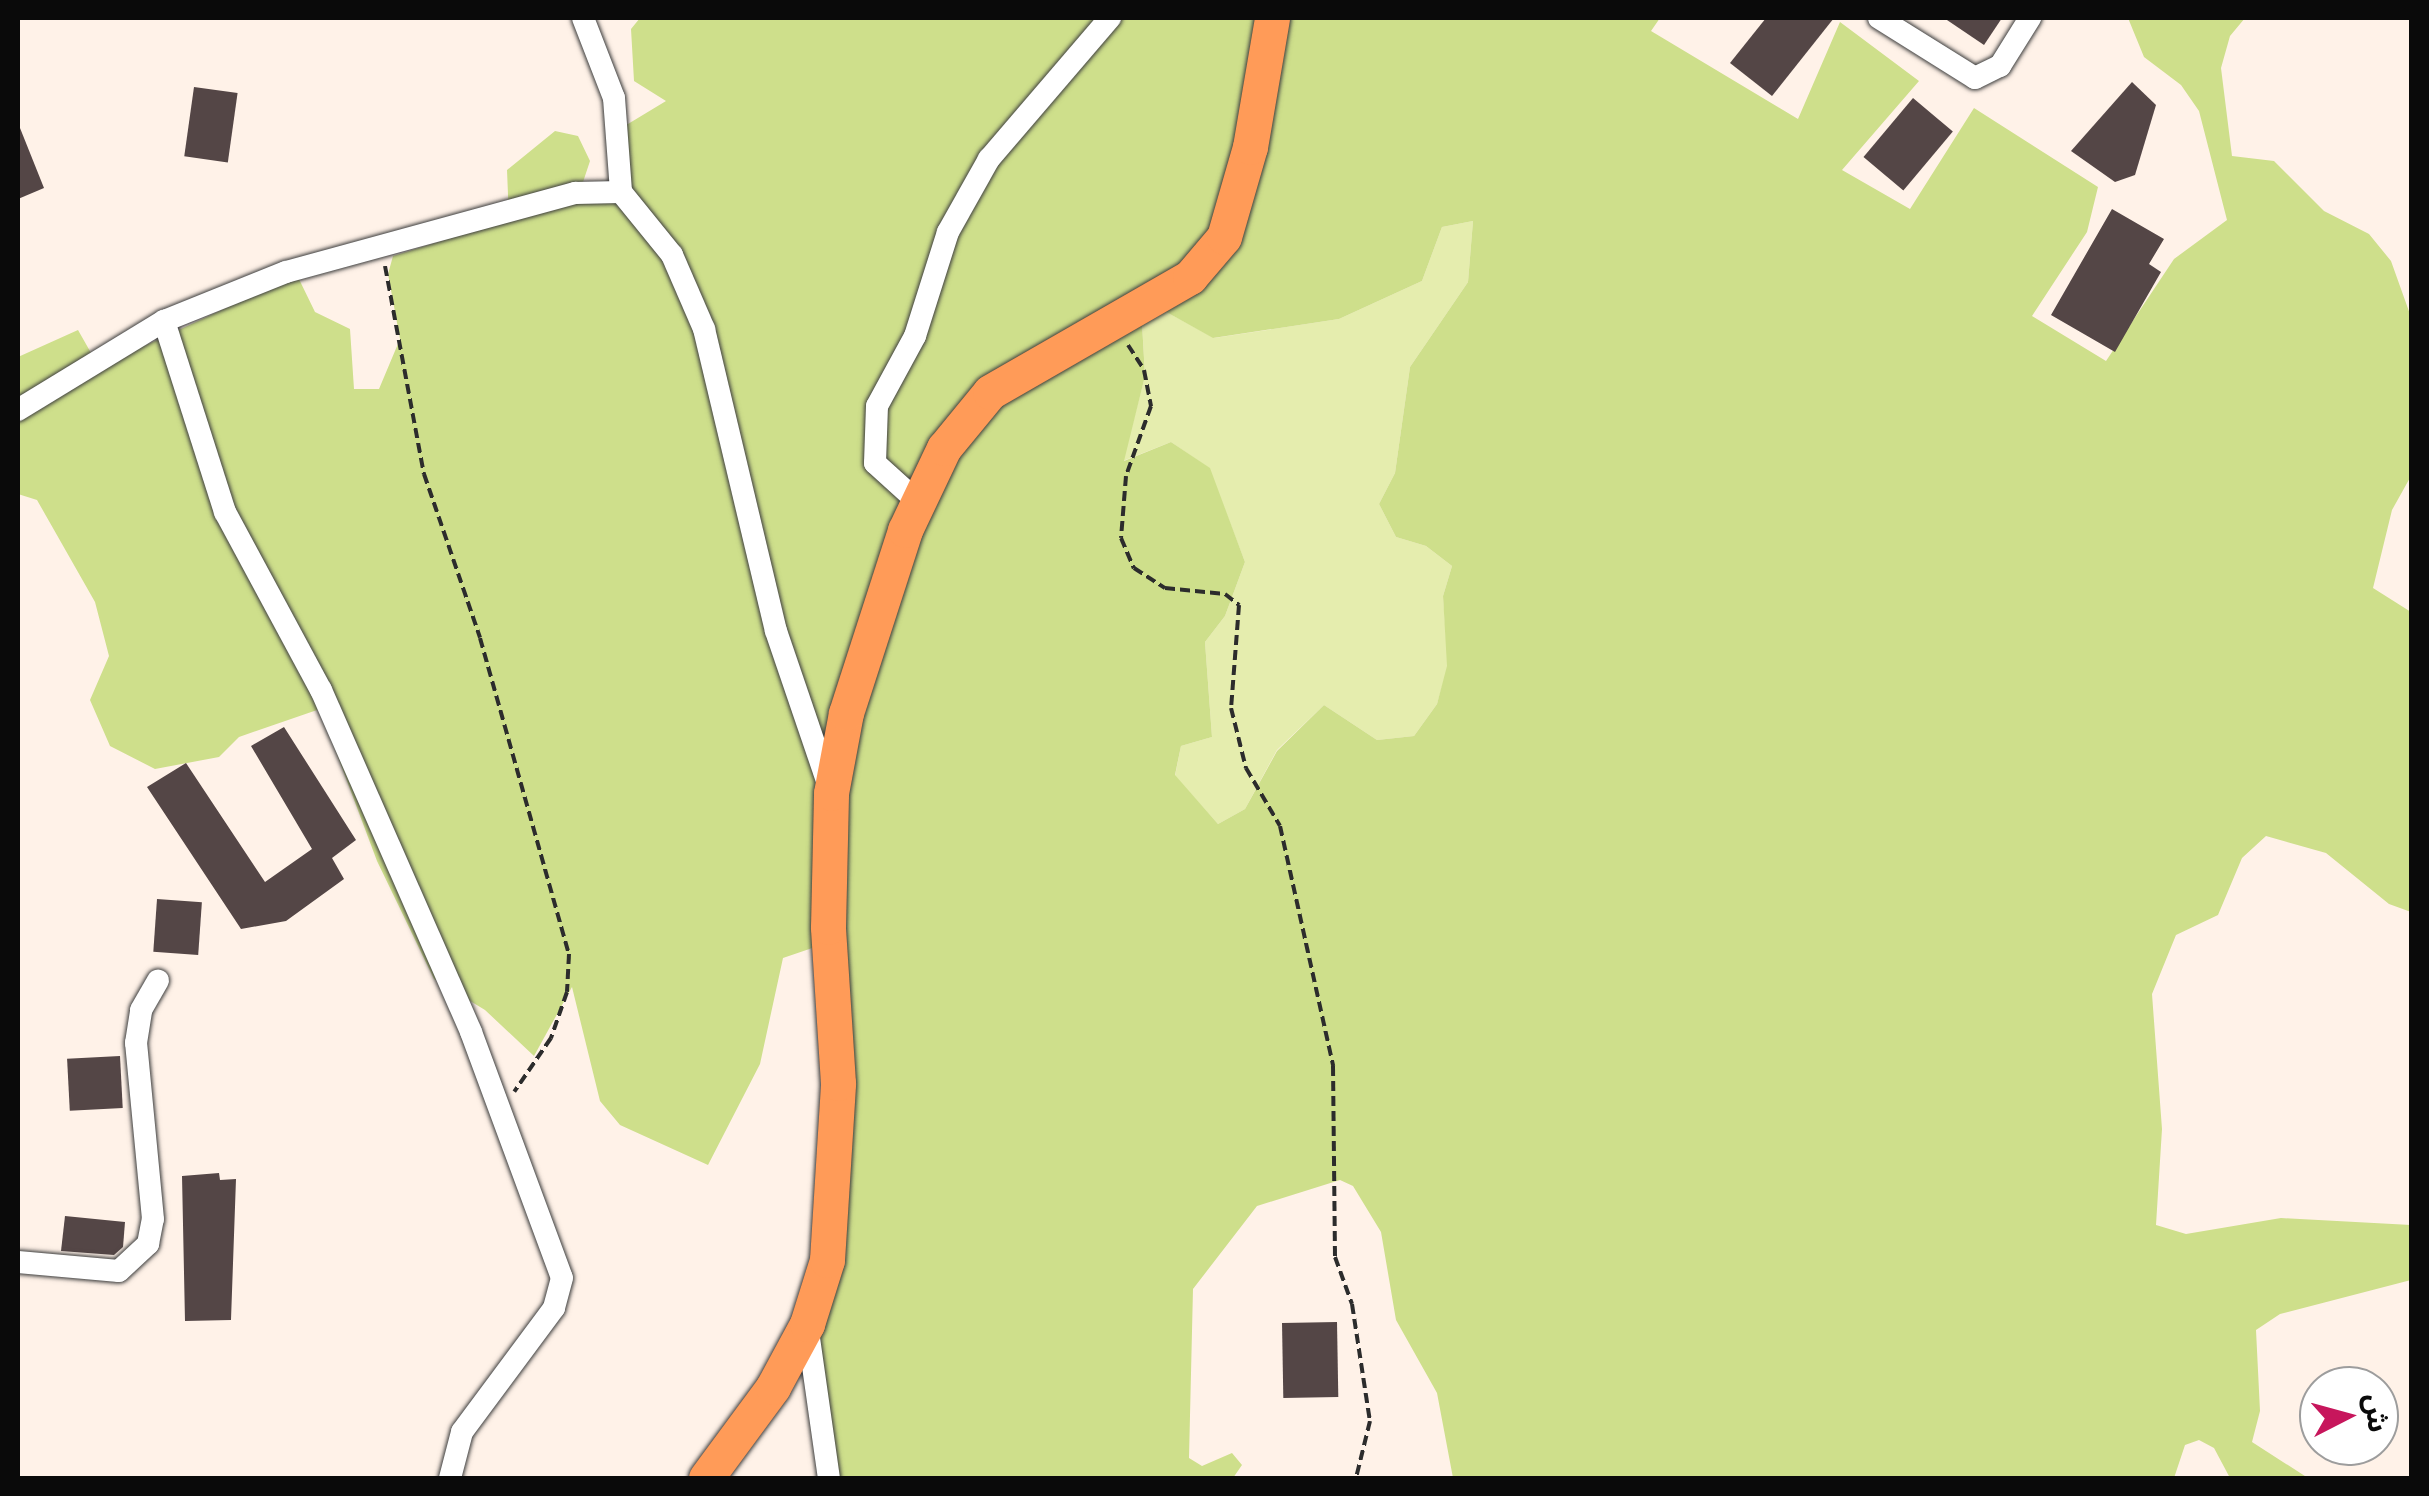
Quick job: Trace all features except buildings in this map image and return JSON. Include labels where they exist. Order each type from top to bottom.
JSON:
[{"type":"main road","points":[[706,1478],[773,1387],[807,1324],[826,1260],[834,1175],[831,792],[870,629],[918,502],[962,420],[990,392],[1190,276],[1224,237],[1250,147],[1272,18]]},
{"type":"street","points":[[583,18],[614,98],[621,192],[672,255],[704,330],[786,666],[831,792]]},
{"type":"street","points":[[918,502],[874,462],[877,406],[915,336],[948,232],[989,159],[1110,18]]},
{"type":"street","points":[[1879,18],[1975,78],[2000,66],[2030,18]]},
{"type":"street","points":[[18,410],[164,321],[381,242],[575,193],[621,192]]},
{"type":"street","points":[[164,321],[225,512],[320,690],[502,1109],[542,1212],[562,1294],[478,1404],[453,1450],[450,1478]]},
{"type":"street","points":[[18,1262],[119,1270],[148,1244],[153,1219],[136,1042],[140,1010],[158,981]]},
{"type":"street","points":[[807,1324],[829,1478]]},
{"type":"path","points":[[381,242],[424,474],[480,638],[569,954],[567,992],[551,1038],[502,1109]]},
{"type":"path","points":[[1115,320],[1144,370],[1152,406],[1126,476],[1122,538],[1134,568],[1165,588],[1225,594],[1239,606],[1230,708],[1246,768],[1280,826],[1334,1066],[1335,1258],[1352,1304],[1370,1421],[1356,1478]]},
{"type":"green space","points":[[640,18],[1660,18],[1651,31],[1798,119],[1840,22],[1919,81],[1842,170],[1910,209],[1974,108],[2098,187],[2087,232],[2032,316],[2106,361],[2174,259],[2227,220],[2199,111],[2181,85],[2144,57],[2128,18],[2245,18],[2230,36],[2221,68],[2232,156],[2274,161],[2324,211],[2369,234],[2391,261],[2411,317],[2411,476],[2392,510],[2373,588],[2411,612],[2411,912],[2389,904],[2326,853],[2266,836],[2242,858],[2218,915],[2176,935],[2152,994],[2162,1129],[2156,1225],[2186,1234],[2281,1218],[2411,1225],[2411,1280],[2280,1314],[2256,1330],[2260,1411],[2252,1442],[2308,1478],[2230,1478],[2214,1448],[2199,1440],[2185,1445],[2174,1478],[1453,1478],[1437,1393],[1396,1320],[1381,1232],[1353,1186],[1340,1180],[1257,1206],[1193,1289],[1189,1458],[1202,1466],[1232,1453],[1242,1465],[1233,1478],[834,1478],[815,1340],[827,943],[783,958],[760,1064],[708,1165],[620,1125],[600,1101],[572,987],[534,1056],[485,1010],[434,979],[377,861],[320,709],[239,737],[219,757],[155,769],[110,746],[90,700],[109,656],[95,602],[37,500],[18,494],[18,357],[78,330],[99,367],[297,275],[315,312],[350,329],[354,389],[379,389],[400,339],[388,274],[393,256],[509,220],[507,170],[555,131],[578,136],[590,161],[577,200],[607,194],[623,127],[666,101],[634,81],[631,29]],"holes":[[[1473,221],[1468,282],[1410,367],[1395,473],[1379,504],[1396,537],[1426,546],[1452,566],[1443,596],[1447,666],[1437,704],[1414,736],[1377,740],[1324,705],[1277,751],[1245,809],[1218,824],[1175,775],[1181,746],[1212,737],[1205,642],[1225,616],[1245,562],[1210,468],[1171,442],[1124,461],[1145,376],[1142,323],[1152,304],[1213,338],[1339,319],[1422,281],[1442,227]]]},
{"type":"green space","points":[[1473,221],[1468,282],[1410,367],[1395,473],[1379,504],[1396,537],[1426,546],[1452,566],[1443,596],[1448,666],[1437,704],[1414,736],[1377,740],[1324,705],[1277,750],[1245,809],[1218,824],[1175,776],[1181,746],[1212,737],[1205,642],[1225,616],[1245,562],[1209,468],[1171,442],[1123,461],[1145,376],[1142,322],[1152,304],[1214,338],[1339,319],[1422,281],[1442,227]]}]
